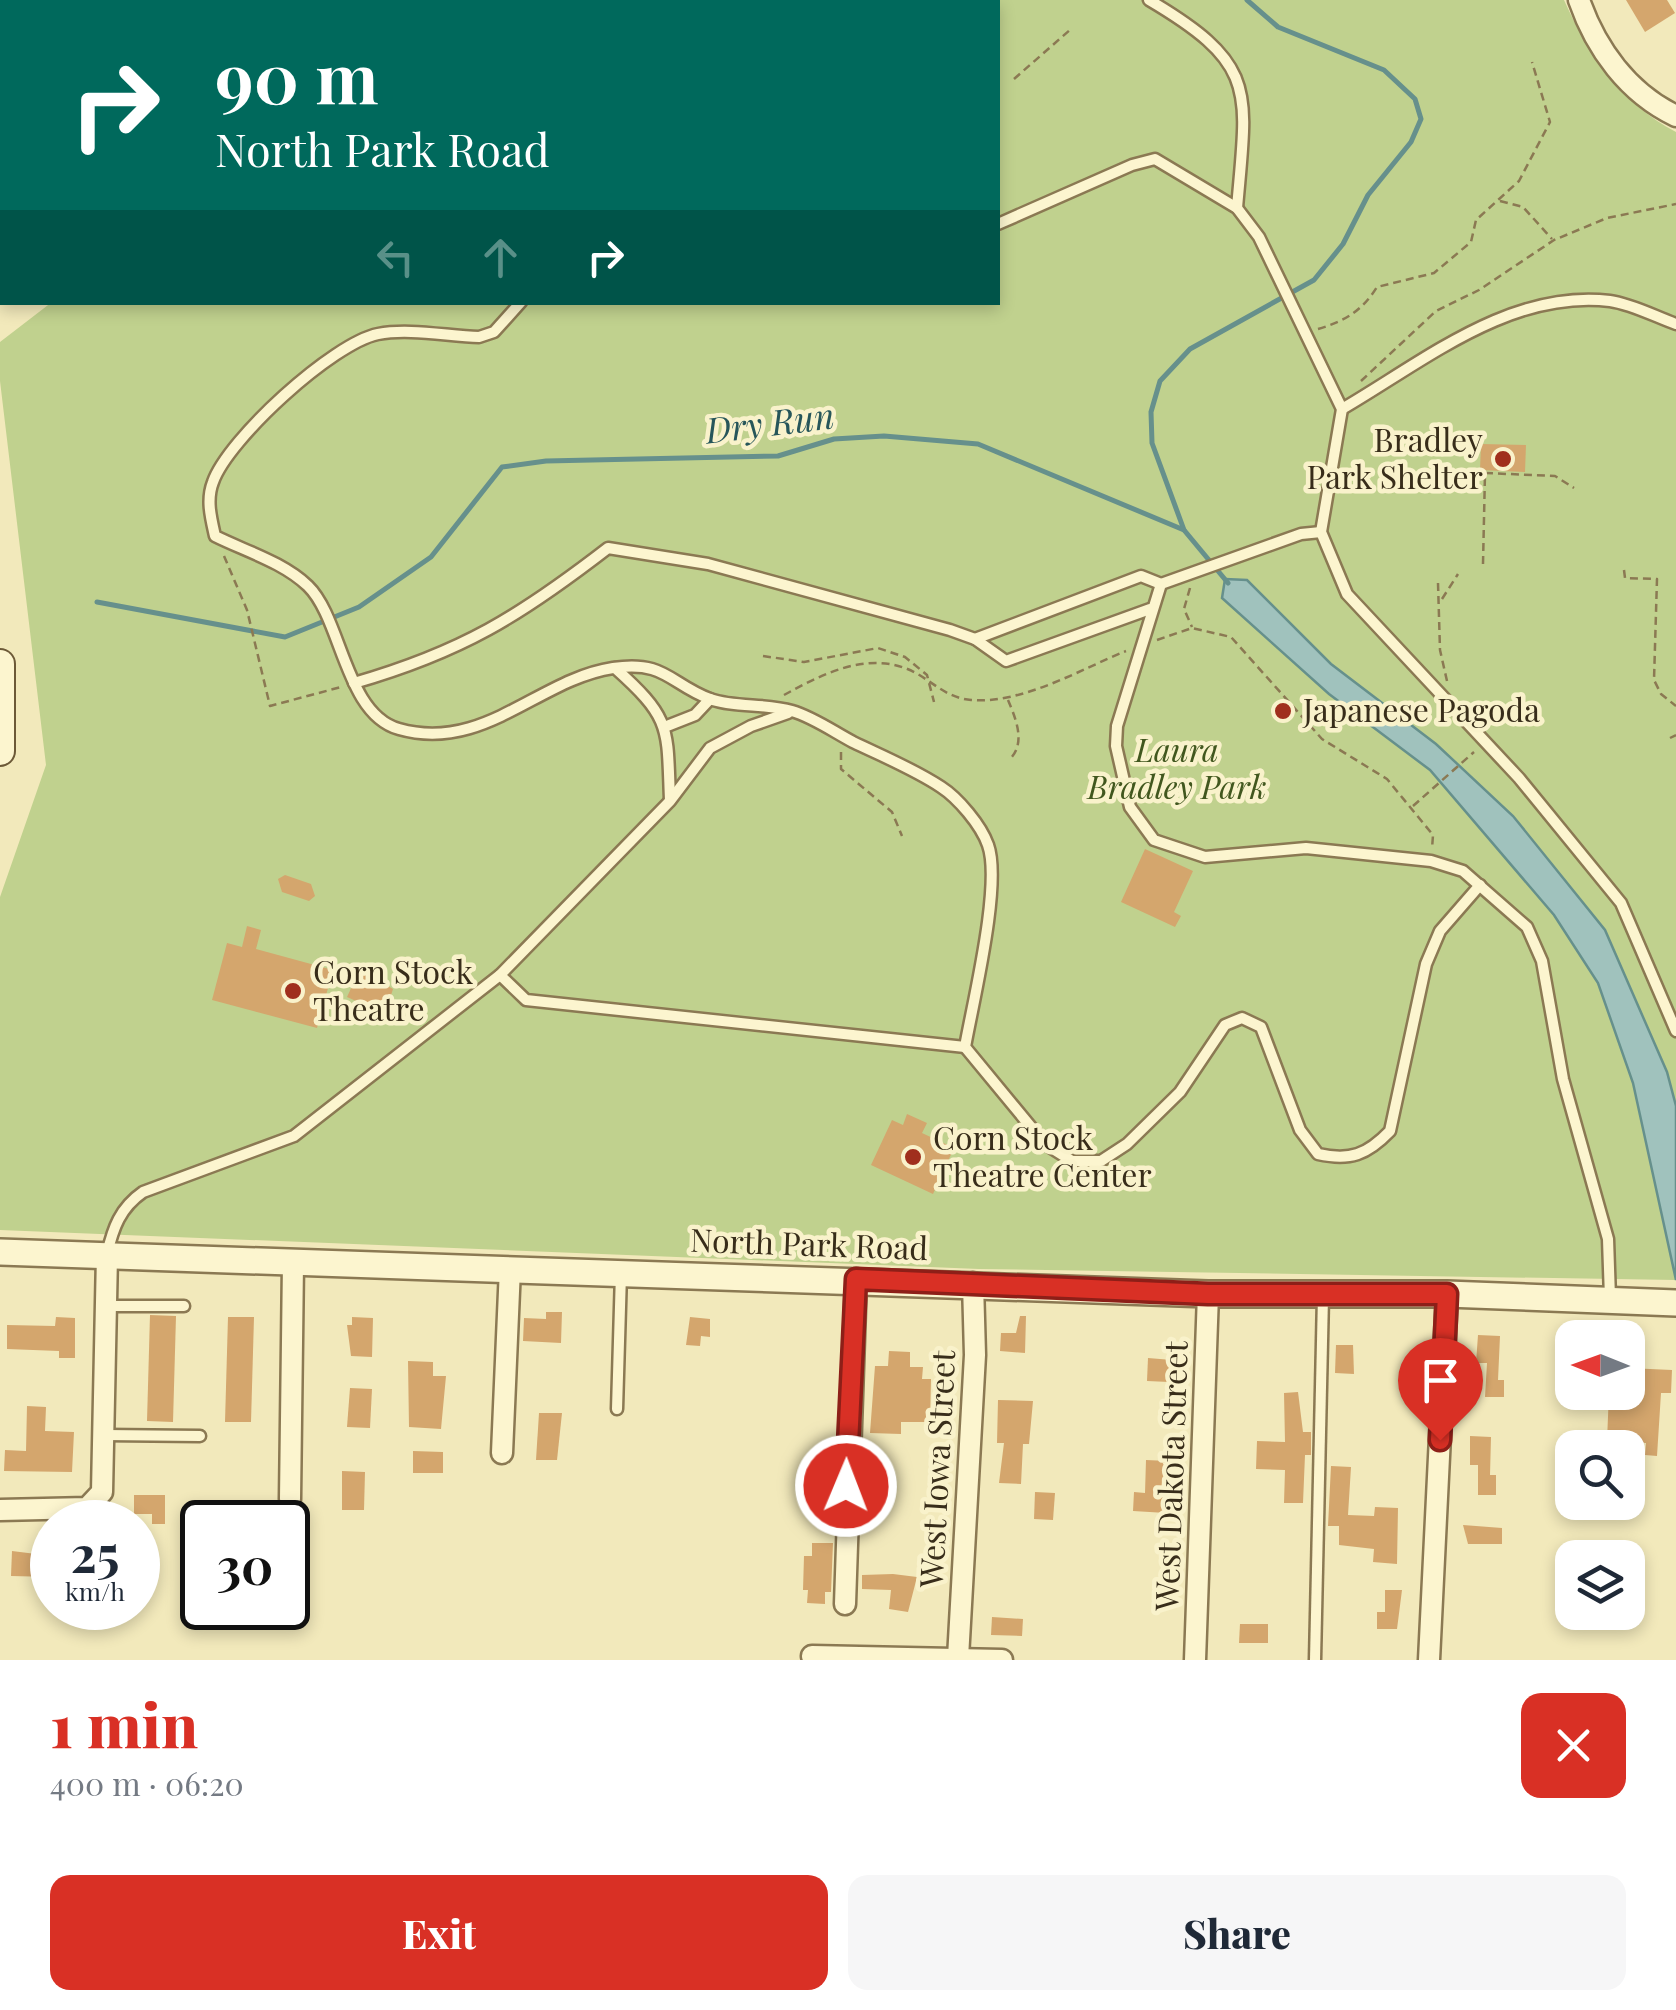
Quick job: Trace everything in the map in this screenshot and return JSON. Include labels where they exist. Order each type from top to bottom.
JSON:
[{"type":"main road","points":[[0,664],[0,752]]},
{"type":"street","points":[[1578,0],[1609,61],[1637,92],[1676,116]]},
{"type":"street","name":"North Park Road","points":[[0,1252],[230,1256],[292,1262],[1208,1294],[1447,1294],[1672,1303]]},
{"type":"street","points":[[0,1510],[87,1508],[102,1492],[107,1255]]},
{"type":"street","points":[[290,1499],[292,1262]]},
{"type":"street","points":[[502,1453],[510,1268]]},
{"type":"street","points":[[845,1604],[856,1279]]},
{"type":"street","name":"West Iowa Street","points":[[958,1658],[974,1355],[972,1283]]},
{"type":"street","name":"West Dakota Street","points":[[1195,1660],[1208,1294]]},
{"type":"street","points":[[1429,1660],[1447,1294]]},
{"type":"street","points":[[812,1656],[1002,1660]]},
{"type":"lane","points":[[1149,0],[1206,36],[1235,72],[1244,128],[1237,208]]},
{"type":"lane","points":[[1000,223],[1132,164],[1155,160],[1237,208],[1259,236],[1342,409],[1321,532],[1347,594],[1519,778],[1621,903],[1676,1031]]},
{"type":"lane","points":[[1342,409],[1440,348],[1528,307],[1611,301],[1676,324]]},
{"type":"lane","points":[[518,305],[494,332],[479,336],[380,334],[363,339],[301,382],[246,429],[213,482],[209,506],[214,536],[288,571],[311,589],[354,683],[383,720],[413,733],[460,730],[506,718],[571,680],[615,667],[668,671],[710,699],[794,711],[943,788],[988,846],[992,880],[966,1048]]},
{"type":"lane","points":[[1321,532],[1190,571],[1161,584],[1138,646],[1116,746],[1130,807],[1154,840],[1205,857],[1306,848],[1431,860],[1463,871],[1527,928],[1542,961],[1564,1080],[1608,1239],[1610,1300]]},
{"type":"lane","points":[[354,683],[474,641],[538,602],[608,548],[708,564],[975,639],[1006,661],[1150,610]]},
{"type":"lane","points":[[975,639],[1141,576],[1161,584]]},
{"type":"lane","points":[[615,667],[653,702],[666,726],[670,802]]},
{"type":"lane","points":[[666,726],[695,715],[710,699]]},
{"type":"lane","points":[[107,1255],[114,1225],[127,1203],[143,1192],[294,1136],[500,975],[670,802],[710,748],[751,726],[794,711]]},
{"type":"lane","points":[[500,975],[526,1000],[966,1048],[1045,1144],[1072,1161],[1101,1161],[1126,1144],[1180,1092],[1224,1025],[1242,1018],[1262,1027],[1300,1130],[1318,1154],[1344,1160],[1371,1150],[1390,1131],[1426,964],[1440,931],[1480,885]]},
{"type":"lane","points":[[617,1410],[621,1272]]},
{"type":"lane","points":[[1316,1660],[1322,1294]]},
{"type":"lane","points":[[106,1306],[184,1306]]},
{"type":"lane","points":[[104,1436],[200,1436]]},
{"type":"path","points":[[1014,79],[1071,30]]},
{"type":"path","points":[[1307,332],[1353,314],[1366,305],[1377,287],[1434,274],[1470,242],[1476,220],[1519,180],[1550,122],[1532,62]]},
{"type":"path","points":[[1498,200],[1523,208],[1554,240]]},
{"type":"path","points":[[1355,389],[1384,356],[1436,311],[1479,290],[1554,240],[1606,218],[1676,204]]},
{"type":"path","points":[[1483,564],[1485,473],[1555,476],[1574,488]]},
{"type":"path","points":[[214,536],[247,610],[270,706],[354,683]]},
{"type":"path","points":[[1624,570],[1625,578],[1657,579],[1654,680],[1661,694],[1676,706]]},
{"type":"path","points":[[1440,600],[1458,574]]},
{"type":"path","points":[[1438,583],[1440,650],[1448,684]]},
{"type":"path","points":[[1190,586],[1184,609],[1192,628]]},
{"type":"path","points":[[776,700],[818,677],[865,664],[903,668],[932,686],[971,700],[1008,698],[1192,628],[1230,637],[1322,738],[1387,779],[1433,835],[1431,860]]},
{"type":"path","points":[[763,656],[804,662],[878,648],[905,657],[927,675],[934,702]]},
{"type":"path","points":[[1008,698],[1018,736],[1016,752],[1010,759]]},
{"type":"path","points":[[1670,738],[1676,735]]},
{"type":"path","points":[[841,736],[841,769],[892,812],[902,836]]},
{"type":"path","points":[[1412,807],[1465,760]]},
{"type":"green space","name":"Laura Bradley Park","points":[[1000,0],[1564,0],[1609,76],[1639,107],[1676,132],[1676,1280],[979,1269],[0,1230],[0,897],[46,765],[0,381],[0,342],[48,305],[1000,305]]},
{"type":"water","points":[[1225,579],[1247,580],[1331,664],[1436,744],[1513,816],[1605,930],[1667,1072],[1676,1106],[1676,1280],[1633,1083],[1598,983],[1554,915],[1430,770],[1329,694],[1222,598]]},
{"type":"building","points":[[1626,0],[1667,0],[1675,13],[1645,32]]},
{"type":"building","name":"Bradley Park Shelter","points":[[1481,444],[1526,445],[1525,472],[1480,470]]},
{"type":"building","points":[[1145,849],[1193,871],[1174,912],[1181,916],[1175,927],[1121,902]]},
{"type":"building","points":[[285,875],[311,884],[315,896],[309,901],[282,892],[278,879]]},
{"type":"building","points":[[247,926],[261,930],[256,949],[333,970],[317,1028],[212,1000],[227,943],[242,947]]},
{"type":"building","points":[[360,969],[393,989],[385,1014],[347,997]]},
{"type":"building","name":"Corn Stock Theatre Center","points":[[907,1114],[927,1123],[922,1133],[954,1148],[933,1194],[871,1165],[892,1120],[903,1125]]},
{"type":"building","points":[[546,1312],[562,1312],[561,1343],[523,1341],[524,1318],[546,1319]]},
{"type":"building","points":[[150,1315],[176,1316],[173,1422],[147,1421]]},
{"type":"building","points":[[1020,1316],[1026,1316],[1025,1353],[1000,1351],[1001,1333],[1016,1333]]},
{"type":"building","points":[[56,1317],[75,1318],[75,1358],[59,1358],[59,1351],[7,1349],[7,1325],[55,1326]]},
{"type":"building","points":[[228,1317],[254,1317],[251,1422],[225,1422]]},
{"type":"building","points":[[352,1317],[373,1318],[372,1357],[351,1356],[347,1325],[352,1325]]},
{"type":"building","points":[[690,1317],[710,1319],[710,1337],[701,1336],[700,1346],[686,1345]]},
{"type":"building","points":[[1478,1335],[1500,1336],[1498,1380],[1504,1380],[1504,1397],[1485,1397],[1487,1363],[1476,1363]]},
{"type":"building","points":[[1336,1345],[1353,1345],[1354,1374],[1335,1373]]},
{"type":"building","points":[[889,1351],[910,1352],[910,1367],[923,1367],[922,1379],[931,1379],[930,1422],[901,1422],[901,1434],[870,1433],[875,1366],[888,1366]]},
{"type":"building","points":[[1148,1358],[1172,1360],[1169,1382],[1147,1381]]},
{"type":"building","points":[[408,1361],[433,1362],[433,1376],[446,1376],[441,1429],[409,1427]]},
{"type":"building","points":[[1645,1369],[1672,1370],[1671,1393],[1661,1393],[1657,1456],[1645,1455],[1645,1430],[1607,1430],[1608,1410],[1645,1410]]},
{"type":"building","points":[[350,1388],[372,1389],[370,1428],[347,1427]]},
{"type":"building","points":[[1298,1392],[1303,1432],[1311,1432],[1311,1455],[1305,1455],[1303,1503],[1284,1503],[1285,1470],[1256,1469],[1257,1441],[1285,1442],[1284,1393]]},
{"type":"building","points":[[998,1400],[1033,1401],[1029,1444],[1023,1444],[1021,1484],[999,1483],[1004,1443],[997,1443]]},
{"type":"building","points":[[27,1406],[46,1407],[45,1431],[74,1432],[72,1472],[4,1471],[5,1450],[26,1451]]},
{"type":"building","points":[[539,1413],[562,1413],[557,1460],[536,1460]]},
{"type":"building","points":[[1470,1436],[1491,1437],[1490,1475],[1496,1475],[1496,1495],[1478,1495],[1478,1465],[1470,1465]]},
{"type":"building","points":[[413,1451],[443,1452],[443,1473],[413,1473]]},
{"type":"building","points":[[1146,1460],[1168,1461],[1166,1513],[1133,1511],[1134,1492],[1145,1493]]},
{"type":"building","points":[[1331,1466],[1351,1467],[1348,1515],[1374,1516],[1375,1507],[1398,1508],[1397,1564],[1373,1562],[1374,1549],[1339,1545],[1339,1526],[1328,1526]]},
{"type":"building","points":[[342,1471],[365,1472],[364,1510],[342,1510]]},
{"type":"building","points":[[1035,1492],[1055,1493],[1053,1520],[1034,1519]]},
{"type":"building","points":[[134,1495],[165,1495],[165,1524],[160,1524],[160,1500],[134,1500]]},
{"type":"building","points":[[1463,1525],[1502,1528],[1502,1544],[1468,1544]]},
{"type":"building","points":[[812,1543],[833,1543],[831,1592],[825,1592],[825,1604],[807,1603],[808,1590],[803,1590],[804,1556],[812,1556]]},
{"type":"building","points":[[12,1551],[30,1553],[30,1576],[11,1576]]},
{"type":"building","points":[[862,1575],[917,1577],[908,1612],[889,1609],[891,1590],[862,1589]]},
{"type":"building","points":[[1385,1590],[1402,1590],[1397,1629],[1377,1629],[1377,1612],[1385,1612]]},
{"type":"building","points":[[992,1617],[1023,1619],[1022,1636],[991,1635]]},
{"type":"building","points":[[1240,1624],[1268,1624],[1268,1643],[1239,1643]]},
{"type":"waterway","points":[[1184,530],[1152,443],[1151,412],[1160,381],[1190,349],[1314,280],[1343,244],[1368,195],[1411,142],[1421,119],[1415,99],[1384,70],[1278,27],[1247,0]]},
{"type":"waterway","name":"Dry Run","points":[[97,602],[285,637],[359,607],[431,557],[502,467],[546,461],[778,456],[834,439],[884,436],[978,444],[1184,530],[1228,583]]},
{"type":"place","name":"Bradley Park Shelter","points":[[1503,459]]},
{"type":"place","name":"Japanese Pagoda","points":[[1283,711]]},
{"type":"place","name":"Corn Stock Theatre","points":[[293,991]]},
{"type":"place","name":"Corn Stock Theatre Center","points":[[913,1157]]},
{"type":"route","points":[[846,1486],[856,1279],[1208,1294],[1447,1294],[1440,1440]]}]
